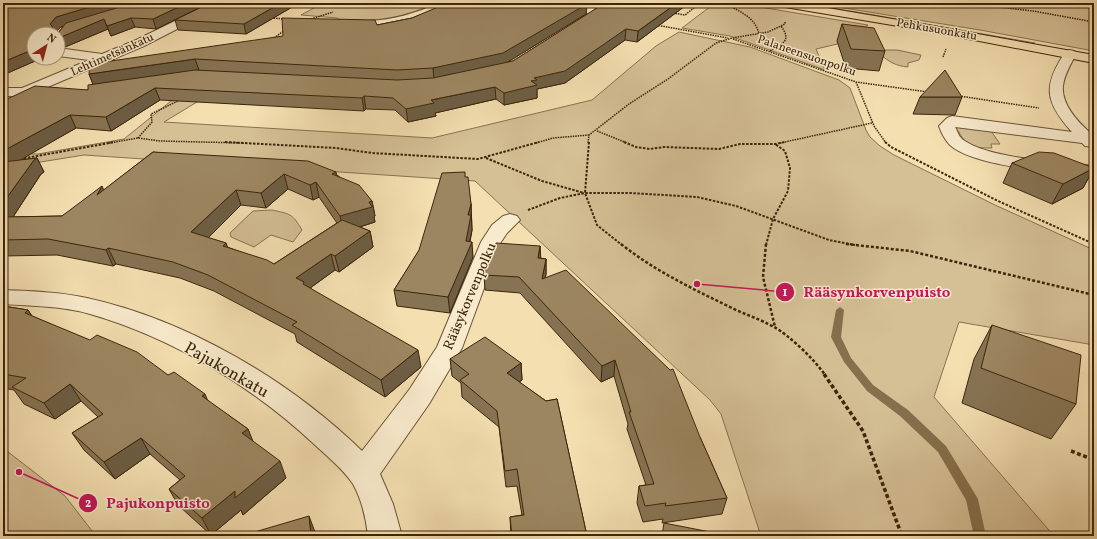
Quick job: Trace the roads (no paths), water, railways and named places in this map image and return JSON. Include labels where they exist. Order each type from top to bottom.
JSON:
[{"type":"main road","name":"Pehkusuonkatu","points":[[779,3],[922,27],[1094,59]]},
{"type":"street","name":"Lehtimetsänkatu","points":[[3,101],[162,32],[220,3]]},
{"type":"street","points":[[304,21],[387,24],[410,19],[448,3]]},
{"type":"street","points":[[564,34],[595,14],[588,7],[575,3]]},
{"type":"street","points":[[66,56],[94,46]]},
{"type":"street","points":[[74,54],[104,58]]},
{"type":"street","points":[[1070,54],[1056,86],[1056,97],[1063,111],[1091,143]]},
{"type":"street","points":[[10,84],[22,93],[62,94]]},
{"type":"street","points":[[1091,143],[952,121],[947,126],[953,139],[957,143],[985,154],[1029,164],[1094,171]]},
{"type":"street","name":"Rääsykorvenpolku","points":[[362,473],[419,396],[449,348],[490,242],[499,229],[510,220]]},
{"type":"street","name":"Pajukonkatu","points":[[3,297],[66,303],[98,308],[166,334],[230,367],[276,397],[317,427],[362,473],[374,497],[385,536]]},
{"type":"waterway","points":[[840,310],[836,337],[847,360],[870,388],[904,413],[942,449],[972,499],[980,536]]},
{"type":"place","name":"Rääsynkorvenpuisto","points":[[697,284]]},
{"type":"place","name":"Pajukonpuisto","points":[[19,472]]}]
